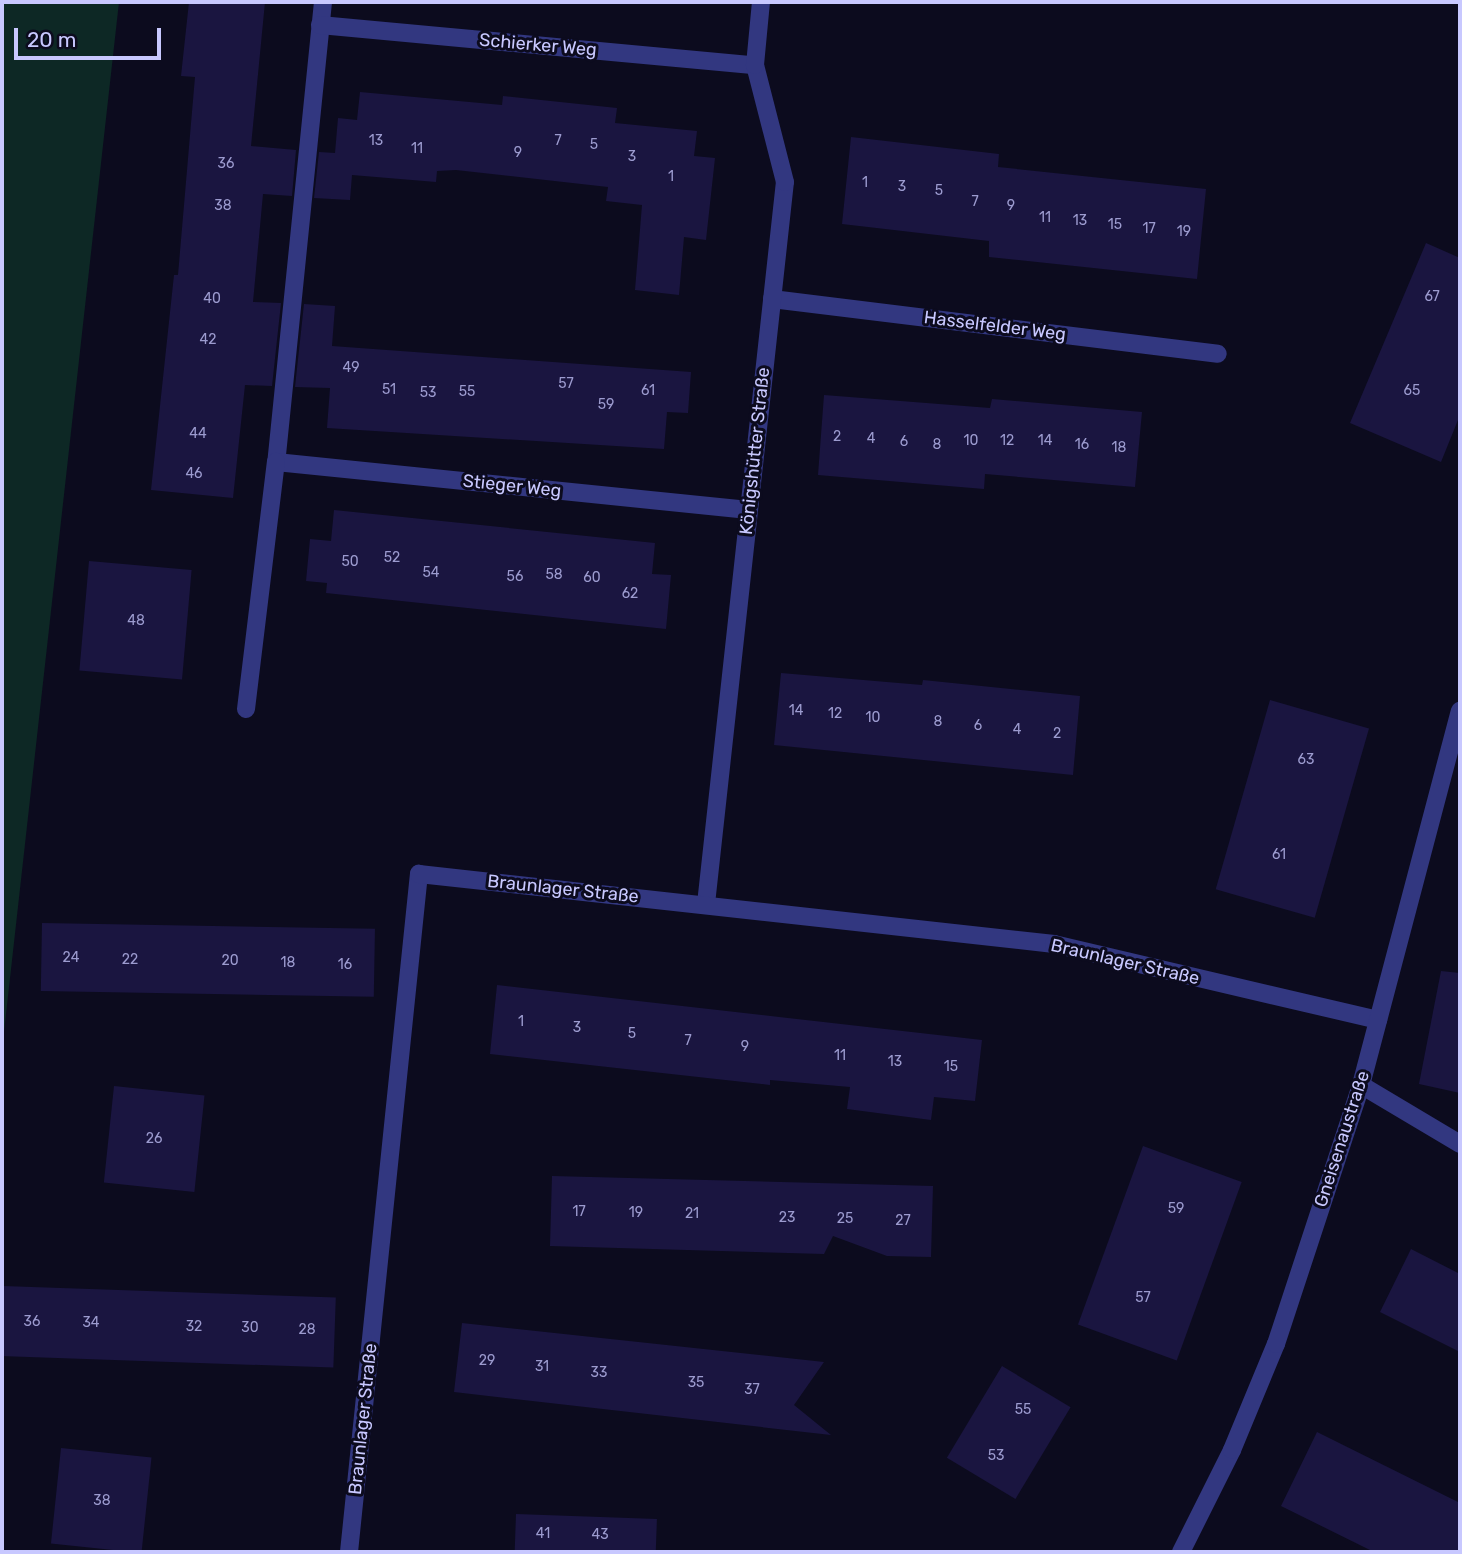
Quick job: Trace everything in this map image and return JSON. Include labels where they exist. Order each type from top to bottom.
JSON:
[{"type":"street","points":[[246,709],[276,462],[323,2]]},
{"type":"street","name":"Königshütter Straße","points":[[706,904],[785,181],[755,65],[761,2]]},
{"type":"street","name":"Schierker Weg","points":[[320,25],[755,65]]},
{"type":"street","name":"Hasselfelder Weg","points":[[772,299],[1218,354]]},
{"type":"street","name":"Stieger Weg","points":[[276,462],[749,510]]},
{"type":"street","name":"Gneisenaustraße","points":[[1181,1552],[1232,1450],[1276,1344],[1361,1085],[1460,711]]},
{"type":"street","name":"Braunlager Straße","points":[[349,1552],[419,874],[1054,944],[1378,1020]]},
{"type":"street","points":[[1361,1085],[1460,1144]]},
{"type":"green space","points":[[2,2],[119,2],[2,1050]]},
{"type":"building","points":[[189,2],[265,2],[251,146],[296,150],[292,196],[263,194],[253,302],[281,303],[272,386],[245,385],[233,498],[151,490],[174,275],[178,275],[195,77],[181,76]]},
{"type":"building","points":[[360,92],[502,105],[503,96],[617,108],[615,123],[697,131],[694,156],[715,158],[706,240],[684,237],[679,295],[635,290],[642,205],[606,201],[608,187],[456,170],[437,171],[436,182],[352,175],[350,200],[314,198],[319,152],[335,153],[338,118],[357,120]]},
{"type":"building","points":[[851,137],[999,154],[998,167],[1206,189],[1197,279],[989,257],[989,241],[842,224]]},
{"type":"building","points":[[1426,243],[1460,258],[1460,415],[1441,462],[1350,423]]},
{"type":"building","points":[[304,304],[335,306],[332,346],[691,372],[688,413],[667,412],[664,449],[327,428],[330,388],[295,387]]},
{"type":"building","points":[[824,395],[990,408],[992,399],[1142,412],[1135,487],[985,474],[984,489],[818,475]]},
{"type":"building","points":[[334,510],[655,543],[652,574],[671,575],[666,629],[326,593],[327,583],[306,581],[310,539],[331,541]]},
{"type":"building","points":[[89,561],[192,570],[182,680],[79,671]]},
{"type":"building","points":[[781,673],[922,685],[923,680],[1080,696],[1073,775],[774,745]]},
{"type":"building","points":[[1270,700],[1369,728],[1315,918],[1216,889]]},
{"type":"building","points":[[42,923],[375,929],[374,997],[41,991]]},
{"type":"building","points":[[1441,971],[1460,973],[1460,1093],[1419,1084]]},
{"type":"building","points":[[497,985],[982,1040],[975,1101],[934,1097],[931,1120],[847,1109],[850,1087],[770,1080],[770,1085],[490,1054]]},
{"type":"building","points":[[114,1086],[205,1096],[194,1192],[104,1182]]},
{"type":"building","points":[[1143,1146],[1242,1182],[1177,1360],[1078,1325]]},
{"type":"building","points":[[552,1176],[933,1186],[931,1257],[887,1256],[833,1236],[824,1254],[550,1246]]},
{"type":"building","points":[[1411,1249],[1460,1274],[1460,1352],[1380,1312]]},
{"type":"building","points":[[3,1286],[336,1298],[333,1368],[2,1356]]},
{"type":"building","points":[[462,1323],[824,1362],[794,1405],[831,1435],[454,1392]]},
{"type":"building","points":[[1002,1366],[1071,1407],[1015,1499],[947,1458]]},
{"type":"building","points":[[1317,1432],[1460,1503],[1460,1552],[1374,1552],[1281,1506]]},
{"type":"building","points":[[61,1448],[152,1458],[142,1552],[51,1543]]},
{"type":"building","points":[[516,1514],[657,1519],[656,1552],[515,1552]]}]
